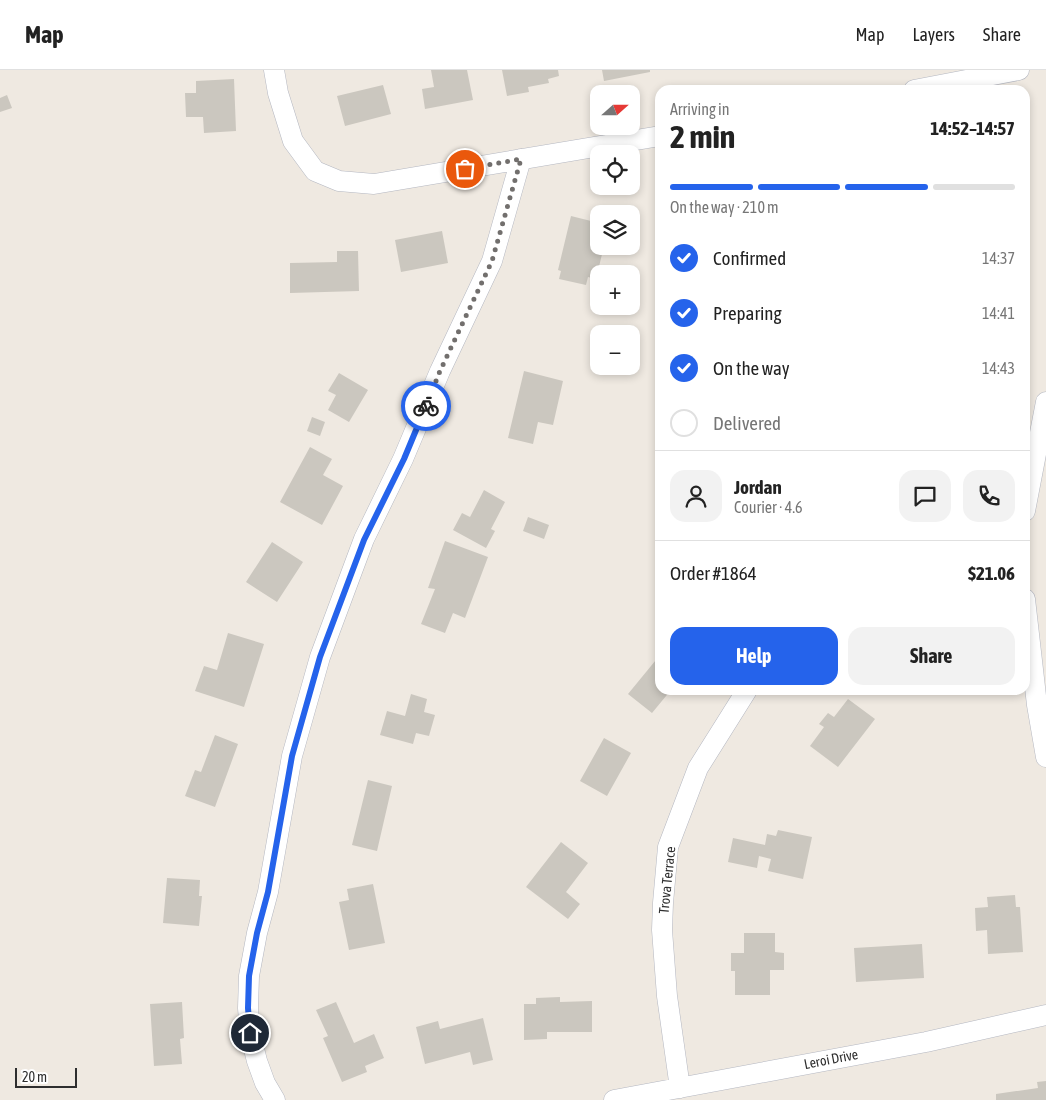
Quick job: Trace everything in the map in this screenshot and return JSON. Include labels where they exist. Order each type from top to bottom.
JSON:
[{"type":"street","points":[[274,70],[278,93],[293,141],[315,171],[339,181],[374,184],[655,137]]},
{"type":"street","points":[[940,85],[1019,70]]},
{"type":"street","points":[[275,1100],[265,1083],[250,1033],[248,1008],[249,976],[257,933],[268,892],[292,756],[320,657],[364,540],[404,459],[440,371],[492,261],[521,159]]},
{"type":"street","points":[[1030,486],[1046,402]]},
{"type":"street","points":[[1030,644],[1037,706],[1046,757]]},
{"type":"street","name":"Trova Terrace","points":[[680,1088],[667,996],[662,930],[668,847],[698,768],[744,695]]},
{"type":"street","name":"Leroi Drive","points":[[614,1100],[926,1042],[1046,1015]]},
{"type":"building","points":[[431,70],[467,70],[473,100],[425,109],[422,89],[434,87]]},
{"type":"building","points":[[502,70],[558,70],[559,76],[548,79],[549,83],[528,87],[529,92],[507,96]]},
{"type":"building","points":[[602,70],[650,70],[650,72],[604,81]]},
{"type":"building","points":[[234,79],[236,131],[204,133],[203,117],[186,117],[185,93],[196,93],[196,81]]},
{"type":"building","points":[[383,85],[391,114],[345,126],[337,96]]},
{"type":"building","points":[[7,95],[12,108],[0,112],[0,98]]},
{"type":"building","points":[[571,216],[590,221],[590,255],[602,255],[599,265],[590,265],[590,278],[588,277],[586,285],[559,279],[561,271],[558,270]]},
{"type":"building","points":[[442,231],[448,263],[401,272],[395,240]]},
{"type":"building","points":[[337,251],[358,251],[359,291],[290,293],[290,263],[337,262]]},
{"type":"building","points":[[524,371],[563,381],[553,425],[538,422],[533,444],[508,438]]},
{"type":"building","points":[[339,373],[368,390],[349,422],[328,410],[336,395],[328,391]]},
{"type":"building","points":[[312,417],[325,422],[320,436],[307,431]]},
{"type":"building","points":[[310,447],[332,459],[323,475],[343,486],[322,525],[280,502]]},
{"type":"building","points":[[484,490],[505,502],[491,529],[495,531],[486,548],[453,530],[462,513],[470,517]]},
{"type":"building","points":[[528,517],[549,525],[544,539],[523,531]]},
{"type":"building","points":[[445,541],[488,557],[465,618],[453,613],[445,633],[421,624],[435,589],[428,588]]},
{"type":"building","points":[[272,542],[303,562],[277,602],[246,582]]},
{"type":"building","points":[[228,633],[264,644],[244,707],[195,691],[204,666],[217,670]]},
{"type":"building","points":[[655,661],[655,695],[667,695],[652,713],[628,694]]},
{"type":"building","points":[[411,694],[427,699],[424,712],[435,715],[429,736],[416,733],[413,744],[380,735],[387,711],[405,716]]},
{"type":"building","points":[[848,699],[875,719],[838,767],[810,746],[824,727],[819,724],[828,713],[834,717]]},
{"type":"building","points":[[215,735],[238,744],[215,807],[185,796],[195,770],[201,772]]},
{"type":"building","points":[[604,738],[631,753],[607,796],[580,781]]},
{"type":"building","points":[[368,780],[392,786],[377,851],[352,845]]},
{"type":"building","points":[[778,830],[812,837],[803,879],[768,871],[771,859],[759,856],[757,868],[728,862],[733,838],[765,845],[767,834],[776,836]]},
{"type":"building","points":[[561,842],[588,863],[566,892],[580,904],[568,919],[526,887]]},
{"type":"building","points":[[167,878],[200,880],[199,896],[202,896],[199,926],[163,923]]},
{"type":"building","points":[[373,884],[385,943],[349,950],[339,902],[349,900],[347,889]]},
{"type":"building","points":[[1015,895],[1016,907],[1020,907],[1023,952],[988,954],[987,930],[976,931],[975,908],[988,907],[987,897]]},
{"type":"building","points":[[744,933],[775,933],[775,952],[784,953],[784,970],[770,970],[770,995],[735,995],[735,971],[731,971],[731,953],[744,953]]},
{"type":"building","points":[[922,944],[924,978],[856,982],[854,948]]},
{"type":"building","points":[[560,997],[560,1002],[592,1001],[592,1032],[547,1032],[547,1039],[524,1040],[524,1004],[536,1004],[536,998]]},
{"type":"building","points":[[182,1002],[184,1038],[180,1039],[182,1064],[154,1066],[150,1004]]},
{"type":"building","points":[[336,1002],[354,1043],[374,1034],[384,1058],[365,1066],[367,1072],[342,1082],[323,1038],[328,1036],[316,1010]]},
{"type":"building","points":[[483,1018],[493,1060],[473,1065],[470,1052],[425,1064],[416,1027],[438,1021],[440,1029]]},
{"type":"building","points":[[1046,1081],[1046,1100],[996,1100],[996,1094],[1038,1088],[1037,1082]]},
{"type":"way so far","points":[[426,406],[440,371],[492,261],[521,159],[465,169]]},
{"type":"route","points":[[250,1033],[248,1008],[249,976],[257,933],[268,892],[292,756],[320,657],[364,540],[404,459],[426,406]]}]
